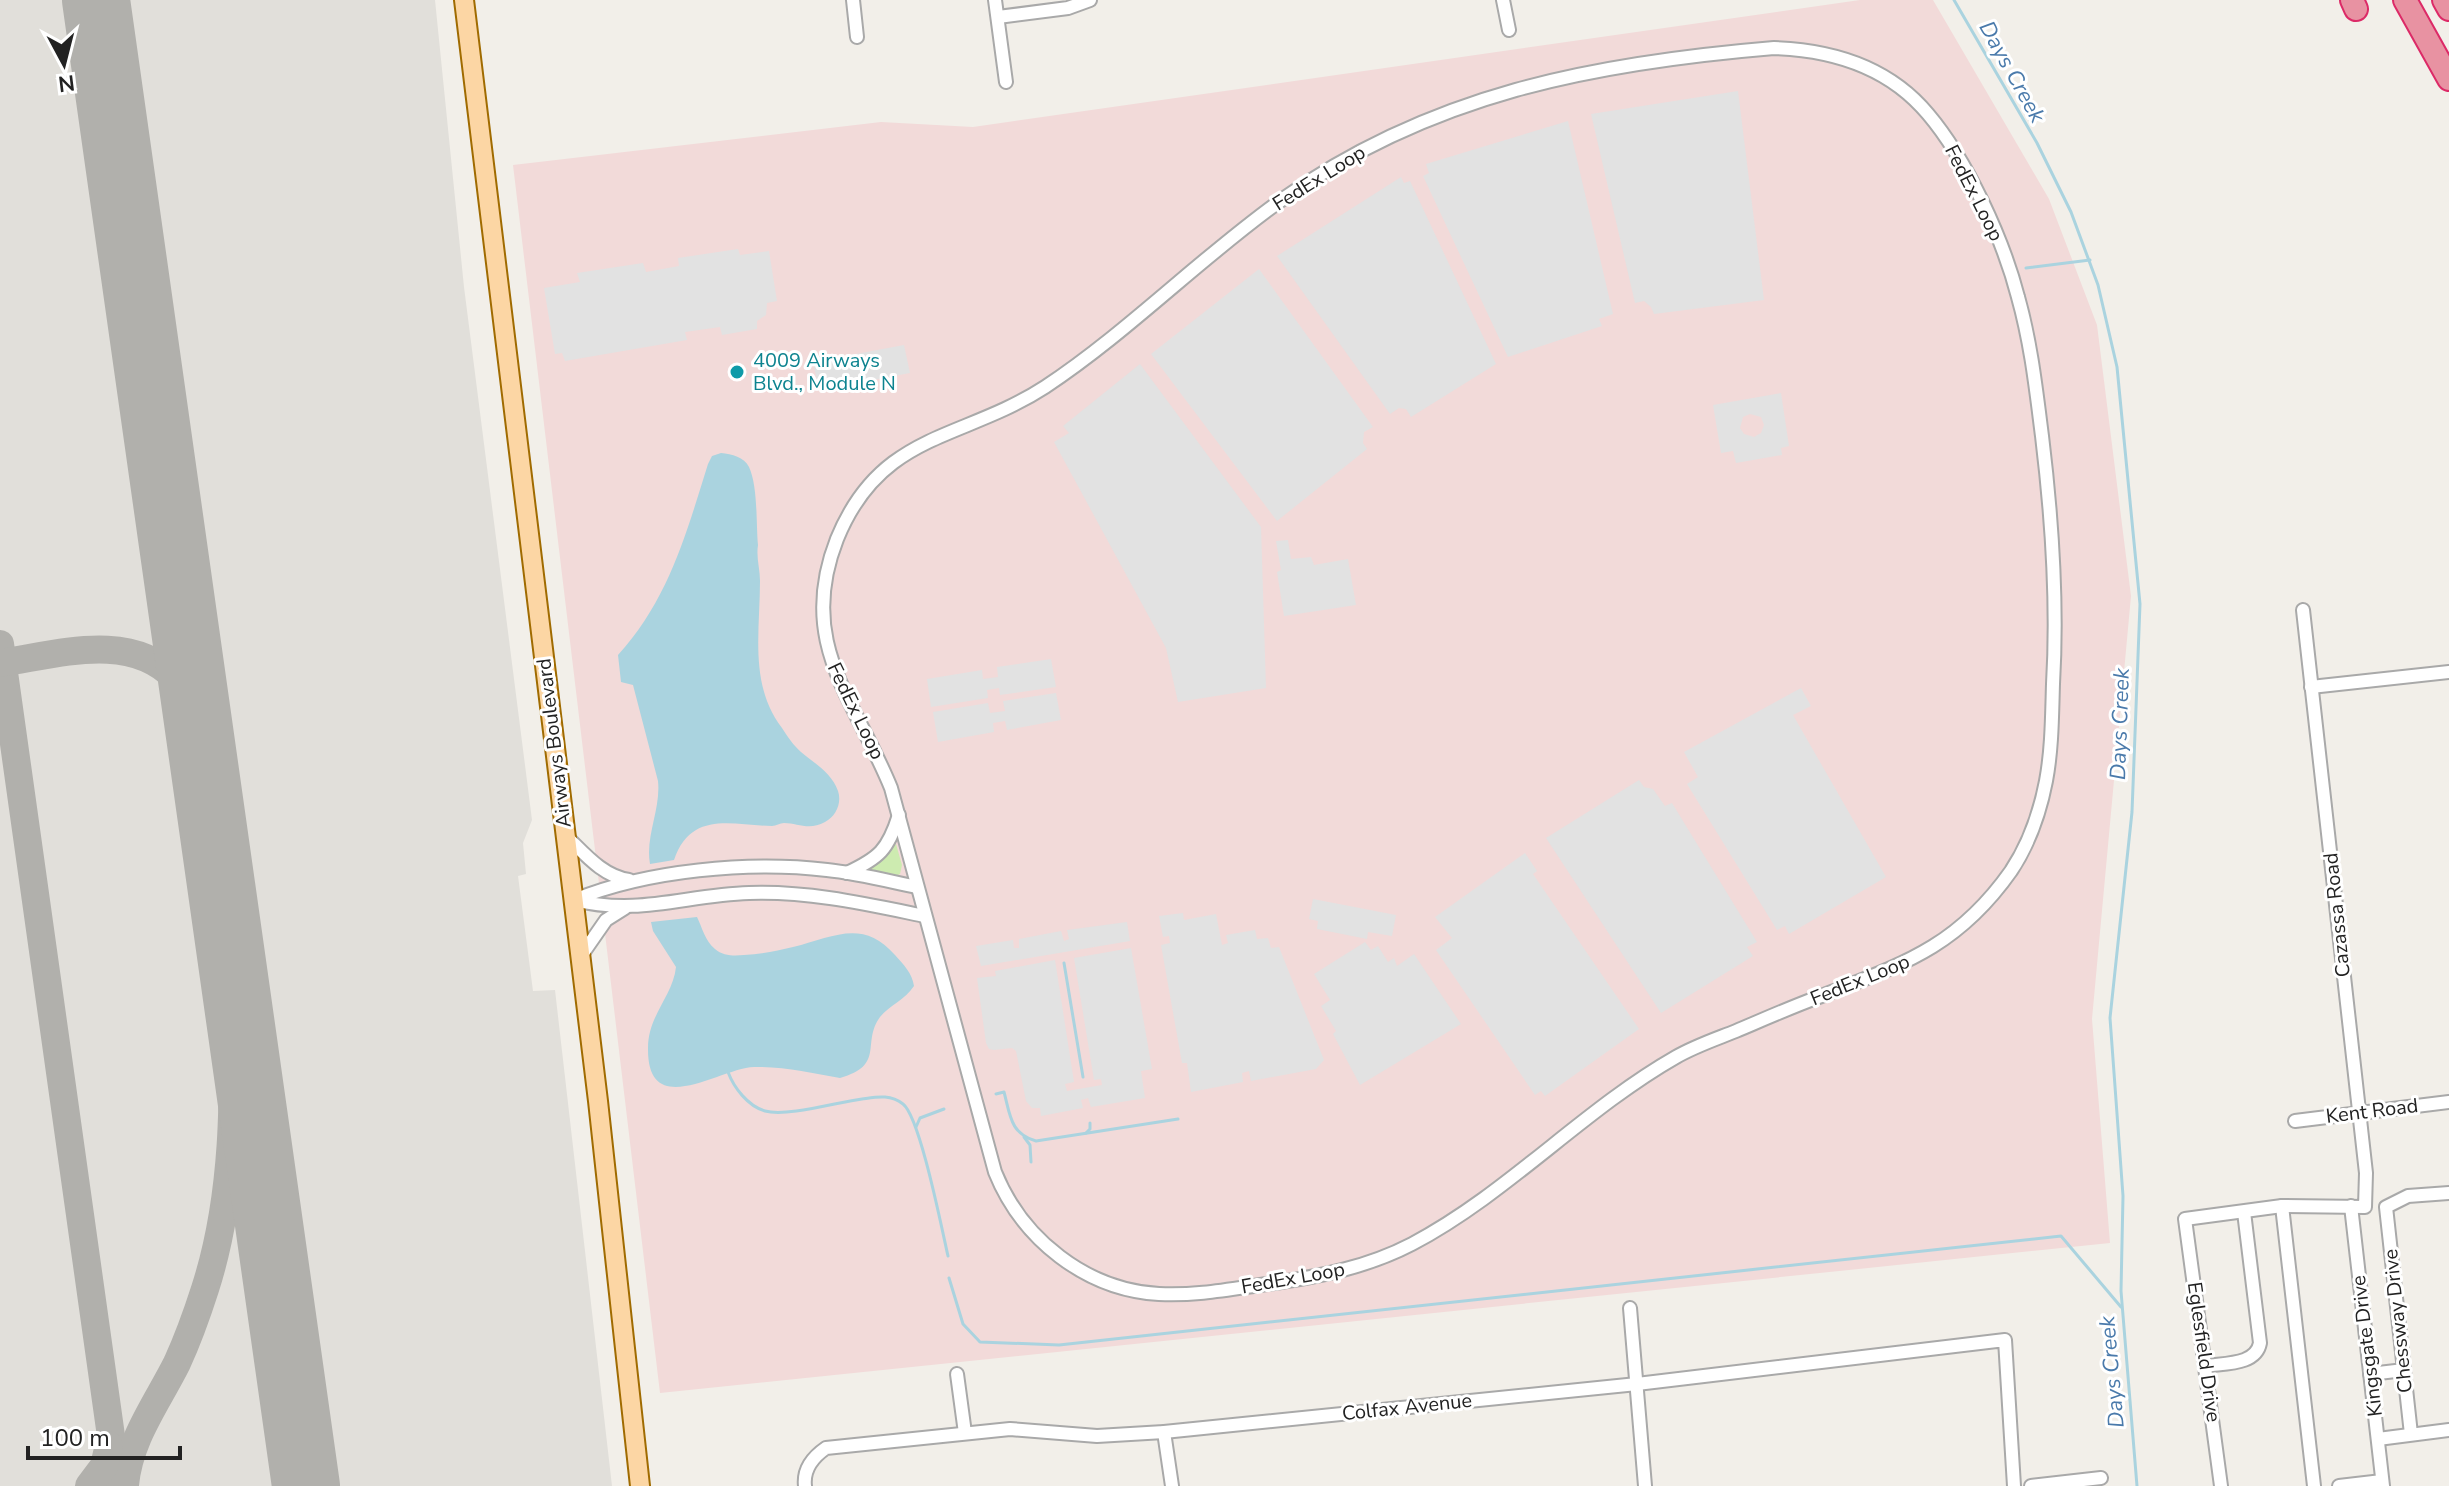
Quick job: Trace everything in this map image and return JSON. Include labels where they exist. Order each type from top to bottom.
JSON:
[{"type":"highway","points":[[2405,0],[2449,79]]},
{"type":"highway","points":[[2444,0],[2449,9]]},
{"type":"main road","name":"Airways Boulevard","points":[[464,0],[640,1486]]},
{"type":"street","points":[[853,0],[857,37]]},
{"type":"street","points":[[995,0],[1006,82]]},
{"type":"street","points":[[998,17],[1068,8],[1090,0]]},
{"type":"street","points":[[1503,0],[1509,30]]},
{"type":"street","name":"FedEx Loop","points":[[1763,49],[1800,49],[1860,64],[1905,92],[1928,114],[1991,222],[2011,272],[2023,317],[2032,362],[2048,489],[2056,604],[2049,760],[2035,822],[2008,874],[1982,907],[1953,932],[1906,963],[1675,1057],[1454,1219],[1407,1247],[1361,1266],[1316,1277],[1181,1295],[1118,1287],[1081,1270],[1053,1252],[1017,1214],[995,1172],[917,887],[899,815],[880,761],[836,676],[826,643],[823,608],[826,576],[848,518],[880,473],[895,460],[935,437],[1003,410],[1045,386],[1244,228],[1314,178],[1395,133],[1506,91],[1597,70],[1763,49]]},
{"type":"street","name":"Cazassa Road","points":[[2303,610],[2366,1173],[2365,1207],[2351,1206]]},
{"type":"street","points":[[2311,687],[2449,672]]},
{"type":"street","points":[[847,873],[882,853],[892,838],[899,815]]},
{"type":"street","points":[[565,835],[602,870],[611,876],[632,880]]},
{"type":"street","points":[[573,900],[632,880],[733,868],[791,867],[847,873],[917,887]]},
{"type":"street","points":[[733,868],[735,894]]},
{"type":"street","points":[[573,900],[626,908],[735,894],[807,894],[925,916]]},
{"type":"street","points":[[579,958],[606,920],[626,908]]},
{"type":"street","name":"Kent Road","points":[[2295,1121],[2449,1102]]},
{"type":"street","name":"Chessway Drive","points":[[2411,1434],[2386,1207],[2408,1196],[2449,1193]]},
{"type":"street","points":[[2206,1366],[2251,1359],[2258,1352],[2260,1343],[2244,1212],[2282,1206],[2351,1206]]},
{"type":"street","points":[[2282,1206],[2314,1486]]},
{"type":"street","name":"Kingsgate Drive","points":[[2351,1206],[2382,1484]]},
{"type":"street","name":"Eglesfield Drive","points":[[2221,1486],[2185,1219],[2244,1212]]},
{"type":"street","points":[[1630,1308],[1645,1486]]},
{"type":"street","name":"Colfax Avenue","points":[[805,1486],[804,1479],[812,1458],[826,1448],[1010,1429],[1097,1436],[1164,1432],[1637,1384],[2005,1340],[2014,1486]]},
{"type":"street","points":[[2370,1374],[2404,1370]]},
{"type":"street","points":[[957,1374],[965,1433]]},
{"type":"street","points":[[2378,1439],[2449,1430]]},
{"type":"street","points":[[1164,1432],[1172,1486]]},
{"type":"street","points":[[2031,1486],[2101,1478]]},
{"type":"street","points":[[2339,1486],[2382,1484]]},
{"type":"shaded area","points":[[0,0],[435,0],[464,287],[532,820],[523,843],[526,874],[518,876],[533,991],[555,990],[612,1486],[0,1486]]},
{"type":"shaded area","points":[[1860,0],[1933,0],[2049,199],[2097,325],[2131,596],[2092,1019],[2110,1243],[660,1393],[513,165],[881,122],[973,127]]},
{"type":"shaded area","points":[[1738,91],[1764,300],[1654,314],[1644,301],[1635,303],[1591,114]]},
{"type":"shaded area","points":[[1568,121],[1613,314],[1599,319],[1602,326],[1508,357],[1423,176],[1429,173],[1426,164]]},
{"type":"shaded area","points":[[1401,177],[1404,183],[1410,181],[1496,364],[1411,417],[1406,409],[1399,408],[1390,414],[1277,256]]},
{"type":"shaded area","points":[[738,249],[740,255],[769,251],[777,301],[767,303],[766,315],[757,321],[757,329],[722,335],[720,327],[685,332],[687,340],[565,361],[562,353],[555,354],[544,288],[580,282],[577,273],[643,263],[646,272],[679,266],[678,258]]},
{"type":"shaded area","points":[[1259,269],[1373,427],[1364,432],[1363,443],[1367,449],[1277,521],[1151,354]]},
{"type":"shaded area","points":[[904,345],[910,373],[819,390],[813,362]]},
{"type":"shaded area","points":[[1140,364],[1261,527],[1266,688],[1178,702],[1166,648],[1054,442],[1069,433],[1063,426]]},
{"type":"shaded area","points":[[1781,393],[1789,446],[1781,448],[1782,455],[1736,463],[1733,451],[1721,453],[1713,405]],"holes":[[[1750,414],[1761,417],[1764,425],[1761,433],[1754,437],[1744,434],[1740,428],[1743,417]]]},
{"type":"shaded area","points":[[1288,540],[1291,559],[1311,557],[1314,565],[1348,559],[1356,605],[1284,616],[1276,541]]},
{"type":"shaded area","points":[[1051,659],[1056,687],[1000,695],[999,688],[987,690],[988,698],[931,707],[927,679],[982,670],[983,679],[998,677],[997,667]]},
{"type":"shaded area","points":[[1801,688],[1811,706],[1793,715],[1886,877],[1789,934],[1785,926],[1777,930],[1687,784],[1698,777],[1684,752]]},
{"type":"shaded area","points":[[1056,693],[1061,720],[1007,730],[1005,721],[993,723],[994,732],[938,742],[933,712],[988,703],[990,713],[1005,711],[1003,701]]},
{"type":"shaded area","points":[[1639,780],[1644,787],[1653,789],[1665,806],[1672,803],[1757,942],[1747,947],[1753,956],[1661,1013],[1546,838]]},
{"type":"shaded area","points":[[1525,853],[1537,871],[1533,874],[1639,1029],[1545,1096],[1541,1091],[1535,1095],[1436,950],[1452,938],[1435,917]]},
{"type":"shaded area","points":[[1313,899],[1396,915],[1392,936],[1368,932],[1367,939],[1317,929],[1318,921],[1309,919]]},
{"type":"shaded area","points":[[1183,913],[1184,920],[1216,914],[1222,945],[1228,943],[1226,935],[1255,930],[1257,939],[1268,938],[1271,948],[1279,947],[1324,1060],[1316,1069],[1251,1081],[1249,1071],[1242,1073],[1243,1082],[1191,1092],[1187,1063],[1182,1063],[1161,945],[1170,943],[1169,936],[1163,937],[1159,916]]},
{"type":"shaded area","points":[[1127,922],[1130,941],[981,966],[976,946],[1013,940],[1014,948],[1019,948],[1019,939],[1061,931],[1064,941],[1069,939],[1067,930]]},
{"type":"shaded area","points":[[1365,942],[1371,950],[1378,946],[1388,962],[1394,958],[1397,966],[1414,954],[1461,1024],[1360,1085],[1321,1006],[1330,1000],[1314,974]]},
{"type":"shaded area","points":[[1131,948],[1152,1069],[1141,1071],[1145,1098],[1091,1107],[1088,1098],[1081,1100],[1083,1108],[1041,1116],[1040,1108],[1032,1108],[1026,1101],[1016,1051],[1012,1048],[989,1049],[986,1043],[977,978],[996,976],[995,971],[1055,960],[1074,1082],[1065,1084],[1067,1091],[1102,1085],[1101,1079],[1094,1080],[1074,958]]},
{"type":"green space","points":[[896,844],[902,865],[900,874],[893,877],[871,871],[870,868]]},
{"type":"water","points":[[721,453],[744,461],[754,484],[760,581],[758,638],[765,694],[772,711],[798,750],[832,779],[838,791],[839,804],[829,819],[814,826],[728,823],[702,827],[681,844],[674,860],[650,864],[658,781],[633,685],[621,682],[618,655],[636,634],[663,588],[674,565],[708,464],[712,456]]},
{"type":"water","points":[[697,917],[712,946],[729,955],[775,951],[847,933],[871,937],[901,962],[914,986],[880,1017],[872,1036],[868,1060],[854,1073],[840,1078],[754,1067],[688,1086],[672,1087],[659,1082],[651,1070],[648,1048],[652,1026],[676,967],[653,931],[651,922]]},
{"type":"waterway","name":"Days Creek","points":[[1954,0],[2037,143],[2071,212],[2098,285],[2117,367],[2140,604],[2132,812],[2110,1018],[2123,1196],[2121,1291],[2137,1486]]},
{"type":"waterway","points":[[2026,268],[2090,260]]},
{"type":"waterway","points":[[1064,963],[1083,1077]]},
{"type":"waterway","points":[[728,1072],[742,1096],[765,1111],[799,1111],[878,1097],[888,1097],[903,1104],[910,1113],[923,1151],[948,1256]]},
{"type":"waterway","points":[[996,1094],[1004,1092],[1016,1128],[1036,1141],[1178,1119]]},
{"type":"waterway","points":[[916,1127],[920,1118],[944,1109]]},
{"type":"waterway","points":[[1086,1133],[1090,1123]]},
{"type":"waterway","points":[[1024,1137],[1030,1145],[1031,1162]]},
{"type":"waterway","points":[[949,1278],[963,1324],[980,1342],[1059,1345],[2061,1236],[2121,1307]]},
{"type":"taxiway","points":[[0,644],[118,1486]]},
{"type":"taxiway","points":[[0,663],[92,650],[115,650],[137,655],[158,664],[176,679],[197,716]]},
{"type":"taxiway","points":[[125,1485],[138,1437],[189,1336],[216,1249],[224,1209],[232,1128],[232,963]]},
{"type":"taxiway","points":[[89,1486],[104,1466],[109,1445]]},
{"type":"runway","points":[[96,0],[306,1486]]},
{"type":"place","name":"4009 Airways Blvd., Module N","points":[[737,372]]}]
